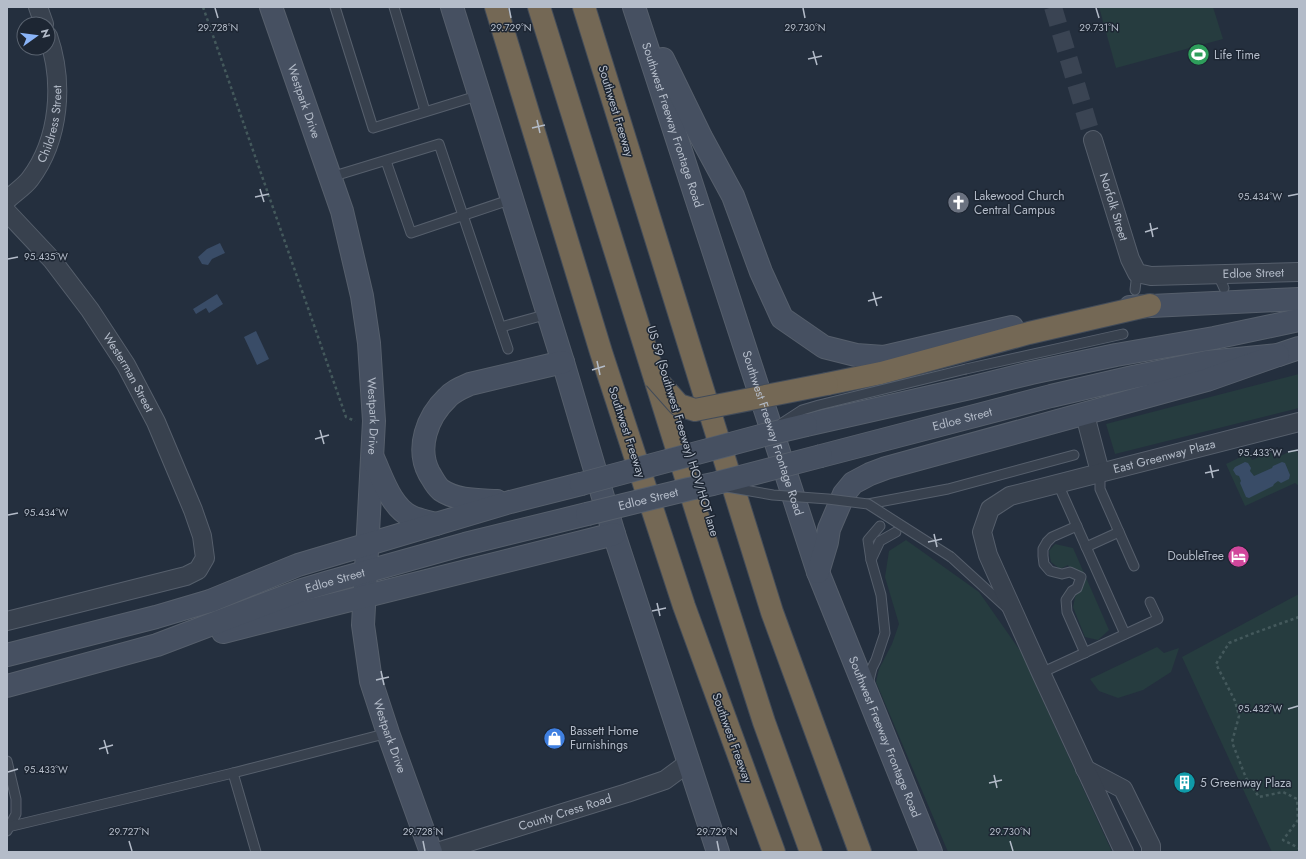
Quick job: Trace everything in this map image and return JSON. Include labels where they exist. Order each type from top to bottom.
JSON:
[{"type":"highway","name":"Southwest Freeway","points":[[496,7],[601,352],[684,606],[774,852]]},
{"type":"highway","points":[[540,7],[689,488],[764,722],[811,852]]},
{"type":"highway","name":"US 59 (Southwest Freeway) HOV/HOT lane","points":[[555,7],[737,609],[793,776],[824,852]]},
{"type":"highway","name":"Southwest Freeway","points":[[584,7],[772,612],[860,852]]},
{"type":"highway","points":[[655,378],[679,405],[695,410],[881,373],[1029,333],[1140,289]]},
{"type":"main road","name":"Westpark Drive","points":[[271,7],[342,211],[362,296],[369,343],[374,421],[363,625],[371,681],[431,852]]},
{"type":"main road","points":[[452,7],[563,362],[614,534],[718,852]]},
{"type":"main road","name":"Southwest Freeway Frontage Road","points":[[634,7],[818,572],[930,852]]},
{"type":"main road","points":[[637,7],[701,137],[733,196],[761,272],[782,318],[824,347],[856,355],[884,357],[1081,311],[1140,289],[1299,299]]},
{"type":"main road","points":[[7,655],[119,627],[210,601],[298,565],[515,501],[680,458],[968,378],[1046,369],[1214,338],[1299,320]]},
{"type":"main road","name":"Edloe Street","points":[[7,686],[157,645],[302,590],[522,530],[689,488],[713,484],[1051,396],[1207,362],[1278,354],[1299,348]]},
{"type":"main road","points":[[818,572],[829,530],[844,494],[853,484],[870,474],[886,468],[1207,380],[1278,354]]},
{"type":"main road","points":[[515,501],[459,498],[442,491],[436,485],[426,466],[423,456],[425,435],[438,408],[458,389],[470,384],[563,362]]},
{"type":"main road","points":[[372,456],[393,500],[400,509],[411,517],[436,524]]},
{"type":"main road","points":[[157,645],[234,630],[614,534]]},
{"type":"street","name":"Childress Street","points":[[7,200],[28,180],[41,162],[49,142],[58,96],[53,56]]},
{"type":"street","name":"Norfolk Street","points":[[1094,140],[1140,289]]},
{"type":"street","name":"Westerman Street","points":[[7,212],[52,260],[90,310],[126,365],[156,422],[193,510],[202,536],[205,558],[198,570],[186,576],[7,621]]},
{"type":"street","name":"Edloe Street","points":[[1140,289],[1151,276],[1221,282],[1299,272]]},
{"type":"street","points":[[1085,414],[1100,472]]},
{"type":"street","name":"East Greenway Plaza","points":[[1124,852],[1040,673],[988,555],[982,532],[990,509],[1010,496],[1299,422]]},
{"type":"street","name":"County Cress Road","points":[[436,852],[665,780],[688,763]]},
{"type":"street","points":[[1085,769],[1123,788],[1151,846],[1151,852]]},
{"type":"lane","points":[[335,7],[372,128],[480,95]]},
{"type":"lane","points":[[394,7],[425,111]]},
{"type":"lane","points":[[331,177],[439,144],[508,349]]},
{"type":"lane","points":[[386,161],[411,233],[512,199]]},
{"type":"lane","points":[[501,327],[548,314]]},
{"type":"lane","points":[[968,378],[1123,334]]},
{"type":"lane","points":[[713,484],[773,495],[828,499],[868,504],[948,489],[1074,455]]},
{"type":"lane","points":[[1100,472],[1100,489],[1134,566]]},
{"type":"lane","points":[[1058,484],[1125,634]]},
{"type":"lane","points":[[868,504],[951,557],[1016,617]]},
{"type":"lane","points":[[866,691],[872,668],[885,632],[881,595],[871,560],[868,540],[880,526]]},
{"type":"lane","points":[[1077,526],[1052,537],[1047,542],[1043,556],[1044,564],[1050,571],[1062,574],[1070,572],[1081,578],[1077,588],[1066,600],[1066,606],[1067,612],[1085,652]]},
{"type":"lane","points":[[871,560],[880,541],[896,532]]},
{"type":"lane","points":[[1086,547],[1118,532]]},
{"type":"lane","points":[[1040,673],[1158,619],[1150,602]]},
{"type":"lane","points":[[7,828],[233,773],[388,733]]},
{"type":"lane","points":[[7,760],[16,799],[16,814],[7,828]]},
{"type":"lane","points":[[233,773],[256,852]]},
{"type":"path","points":[[203,7],[346,417],[374,430]]},
{"type":"path","points":[[1299,617],[1230,643],[1216,664],[1240,716],[1232,742],[1246,778],[1259,797],[1282,792],[1297,799],[1298,820],[1282,840],[1299,848]]},
{"type":"green space","points":[[1099,7],[1213,7],[1223,39],[1116,68]]},
{"type":"green space","points":[[1299,374],[1299,408],[1115,454],[1106,424]]},
{"type":"green space","points":[[1295,449],[1299,455],[1299,486],[1295,483],[1245,506],[1226,464],[1249,453],[1252,460],[1271,452],[1274,459]]},
{"type":"green space","points":[[906,540],[979,592],[1021,652],[1112,852],[948,852],[876,682],[879,669],[892,644],[899,624],[885,577],[889,551]]},
{"type":"green space","points":[[1055,544],[1073,548],[1109,630],[1098,640],[1085,637],[1073,607],[1077,588],[1068,565],[1060,569],[1051,562],[1049,551]]},
{"type":"green space","points":[[1299,594],[1299,852],[1272,852],[1182,657]]},
{"type":"green space","points":[[1157,647],[1164,653],[1179,648],[1171,672],[1143,690],[1118,698],[1099,691],[1090,679]]},
{"type":"water","points":[[220,243],[225,253],[212,259],[208,265],[202,264],[198,257],[207,249]]},
{"type":"water","points":[[217,294],[223,304],[209,313],[206,308],[196,314],[193,309]]},
{"type":"water","points":[[256,331],[269,359],[257,365],[244,337]]},
{"type":"water","points":[[1245,462],[1248,463],[1251,468],[1250,471],[1254,476],[1282,462],[1285,463],[1290,475],[1289,479],[1281,483],[1278,481],[1273,486],[1249,498],[1246,497],[1240,483],[1241,481],[1239,476],[1236,475],[1233,470],[1235,467]]},
{"type":"tunnel","points":[[1053,7],[1093,140]]},
{"type":"place","name":"Life Time","points":[[1199,55]]},
{"type":"place","name":"Lakewood Church Central Campus","points":[[958,203]]},
{"type":"place","name":"DoubleTree","points":[[1239,556]]},
{"type":"place","name":"Bassett Home Furnishings","points":[[554,738]]},
{"type":"place","name":"5 Greenway Plaza","points":[[1185,783]]}]
